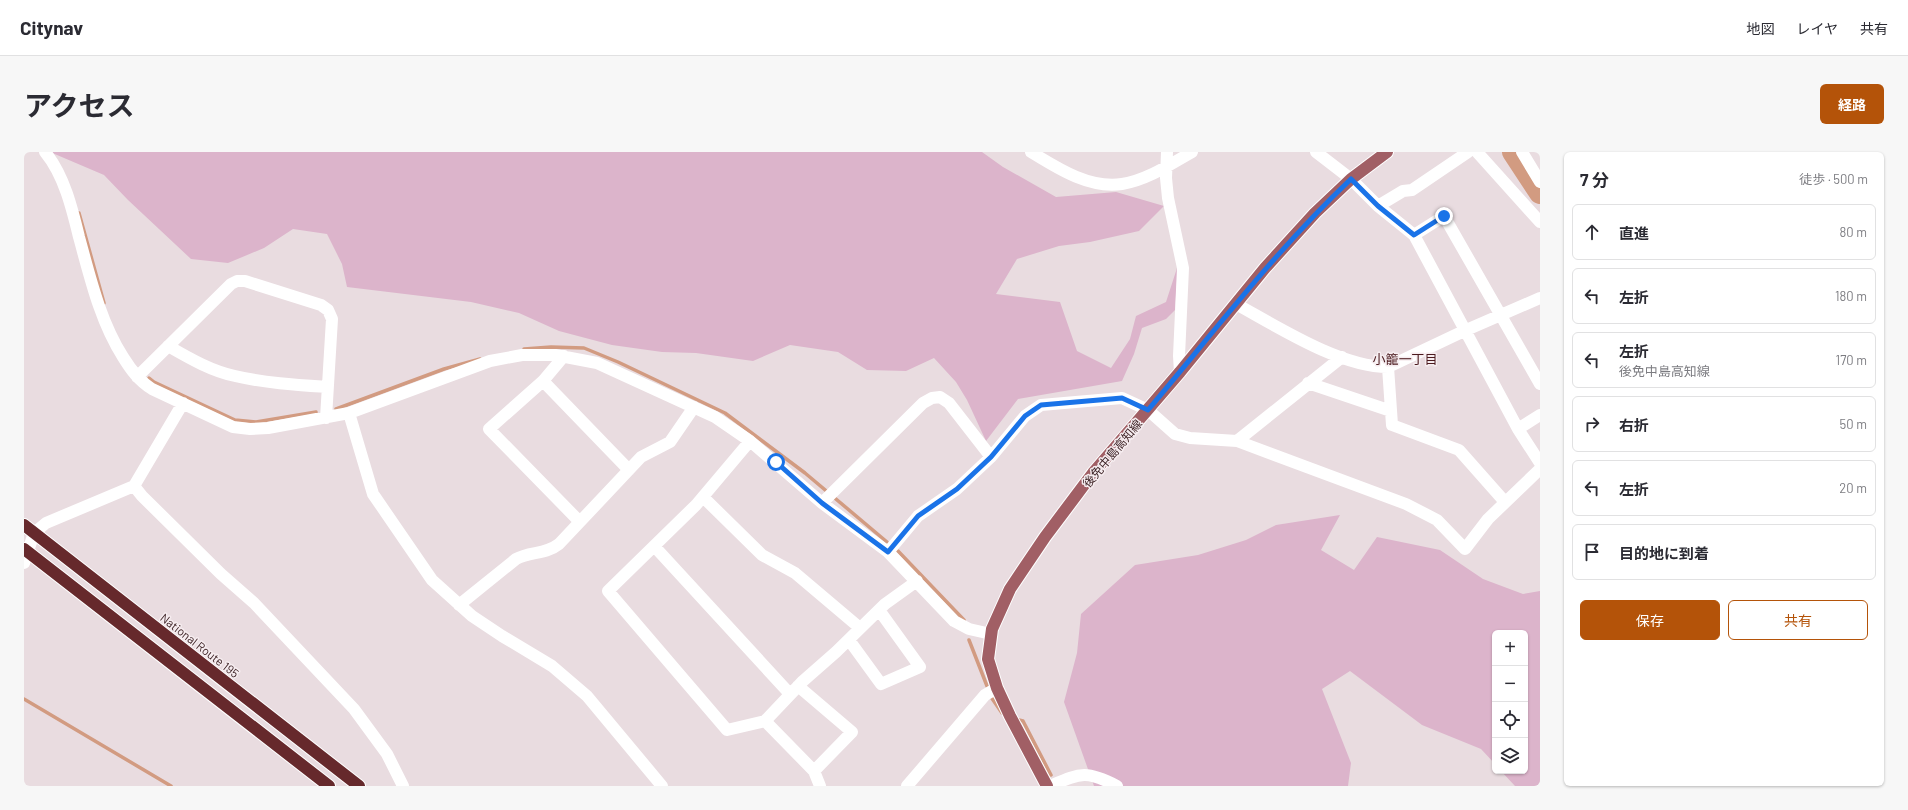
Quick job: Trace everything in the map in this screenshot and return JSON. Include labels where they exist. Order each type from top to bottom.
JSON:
[{"type":"highway","name":"National Route 195","points":[[24,525],[359,786]]},
{"type":"highway","points":[[25,555],[329,786]]},
{"type":"main road","name":"後免中島高知線","points":[[1047,786],[997,688],[988,659],[991,634],[999,611],[1010,589],[1093,473],[1180,372],[1265,268],[1315,213],[1351,179],[1387,152]]},
{"type":"street","points":[[45,152],[60,178],[71,206],[106,325],[116,346],[137,376],[152,389],[222,423],[250,429],[275,427],[349,413],[490,361],[522,355],[564,356],[608,367],[715,417],[750,441],[888,552],[918,581],[960,626],[991,634]]},
{"type":"street","points":[[1031,152],[1073,176],[1108,184],[1122,184],[1166,167],[1192,152]]},
{"type":"street","points":[[1167,152],[1166,167],[1168,198],[1183,268],[1179,356],[1180,372]]},
{"type":"street","points":[[1316,152],[1351,179],[1378,206],[1414,235],[1518,430],[1540,463]]},
{"type":"street","points":[[1378,206],[1403,191],[1412,190],[1468,152]]},
{"type":"street","points":[[1477,152],[1540,222]]},
{"type":"street","points":[[1522,152],[1540,182]]},
{"type":"street","points":[[1414,235],[1444,216],[1540,384]]},
{"type":"street","points":[[137,376],[231,284],[237,281],[245,281],[321,305],[328,310],[332,319],[326,418]]},
{"type":"street","points":[[1236,304],[1311,344],[1342,357],[1376,367],[1388,367],[1464,331],[1540,298]]},
{"type":"street","points":[[168,346],[192,360],[235,376],[288,384],[327,387]]},
{"type":"street","points":[[564,356],[543,381],[489,429],[579,521]]},
{"type":"street","points":[[1237,440],[1342,357]]},
{"type":"street","points":[[1388,367],[1392,425],[1459,450],[1505,502]]},
{"type":"street","points":[[543,381],[629,470]]},
{"type":"street","points":[[1308,383],[1391,411]]},
{"type":"street","points":[[824,500],[923,403],[932,398],[940,397],[949,403],[991,457]]},
{"type":"street","points":[[888,552],[918,516],[957,489],[991,457],[1025,416],[1041,405],[1122,398],[1148,410],[1175,434],[1190,438],[1237,440],[1423,511],[1437,520],[1465,549],[1488,518],[1540,469]]},
{"type":"street","points":[[25,555],[34,533],[46,523],[134,486],[183,403]]},
{"type":"street","points":[[459,605],[516,559],[524,556],[544,553],[554,548],[645,454],[670,442],[694,407]]},
{"type":"street","points":[[349,413],[369,482],[379,504],[432,580],[459,605],[502,636],[552,666],[587,696],[662,786]]},
{"type":"street","points":[[1518,430],[1540,415]]},
{"type":"street","points":[[750,441],[703,497],[608,591],[727,730],[764,721],[794,690],[879,610],[898,594],[918,581]]},
{"type":"street","points":[[134,486],[221,574],[254,603],[354,710],[387,754],[403,786]]},
{"type":"street","points":[[703,497],[762,554],[795,573],[860,628]]},
{"type":"street","points":[[654,546],[794,690],[852,732],[814,771]]},
{"type":"street","points":[[848,640],[881,684],[920,667],[879,610]]},
{"type":"street","points":[[907,786],[985,695],[997,688]]},
{"type":"street","points":[[764,721],[814,771],[820,786]]},
{"type":"street","points":[[1050,786],[1084,774],[1101,778],[1117,786]]},
{"type":"shaded area","points":[[50,152],[982,152],[1003,167],[1056,197],[1116,192],[1164,206],[1139,231],[1090,242],[1059,246],[1017,259],[996,294],[1060,302],[1077,351],[1111,368],[1130,339],[1136,316],[1166,302],[1178,265],[1175,310],[1166,319],[1142,328],[1134,354],[1122,381],[1018,399],[986,441],[967,400],[956,382],[934,358],[906,371],[867,370],[838,352],[790,345],[753,361],[696,353],[662,352],[612,345],[559,331],[519,313],[471,302],[347,287],[342,264],[327,234],[293,229],[264,248],[228,263],[191,259],[128,200],[104,175]]},
{"type":"shaded area","points":[[1340,515],[1321,550],[1354,570],[1377,537],[1440,550],[1483,579],[1523,594],[1540,591],[1540,786],[1515,786],[1504,774],[1528,774],[1528,630],[1492,630],[1492,761],[1481,749],[1422,725],[1350,671],[1322,689],[1351,763],[1348,786],[1094,786],[1064,702],[1077,653],[1081,614],[1135,565],[1198,555],[1246,540],[1276,525]]},
{"type":"waterway","points":[[1513,152],[1540,193]]},
{"type":"waterway","points":[[79,213],[104,303]]},
{"type":"waterway","points":[[524,349],[551,347],[584,348],[618,362],[725,413],[805,473],[887,542]]},
{"type":"waterway","points":[[336,409],[444,369],[480,359]]},
{"type":"waterway","points":[[149,378],[154,382],[235,420],[256,422],[316,412]]},
{"type":"waterway","points":[[898,551],[964,620]]},
{"type":"waterway","points":[[969,640],[987,686]]},
{"type":"waterway","points":[[991,697],[1002,713]]},
{"type":"waterway","points":[[24,699],[171,786]]},
{"type":"waterway","points":[[1019,720],[1023,721],[1051,775]]},
{"type":"district","name":"小籠一丁目","points":[[1405,359]]},
{"type":"route","points":[[776,462],[822,503],[888,552],[918,516],[957,489],[991,457],[1025,416],[1041,405],[1122,398],[1148,410],[1265,268],[1315,213],[1351,179],[1378,206],[1414,235],[1444,216]]}]
